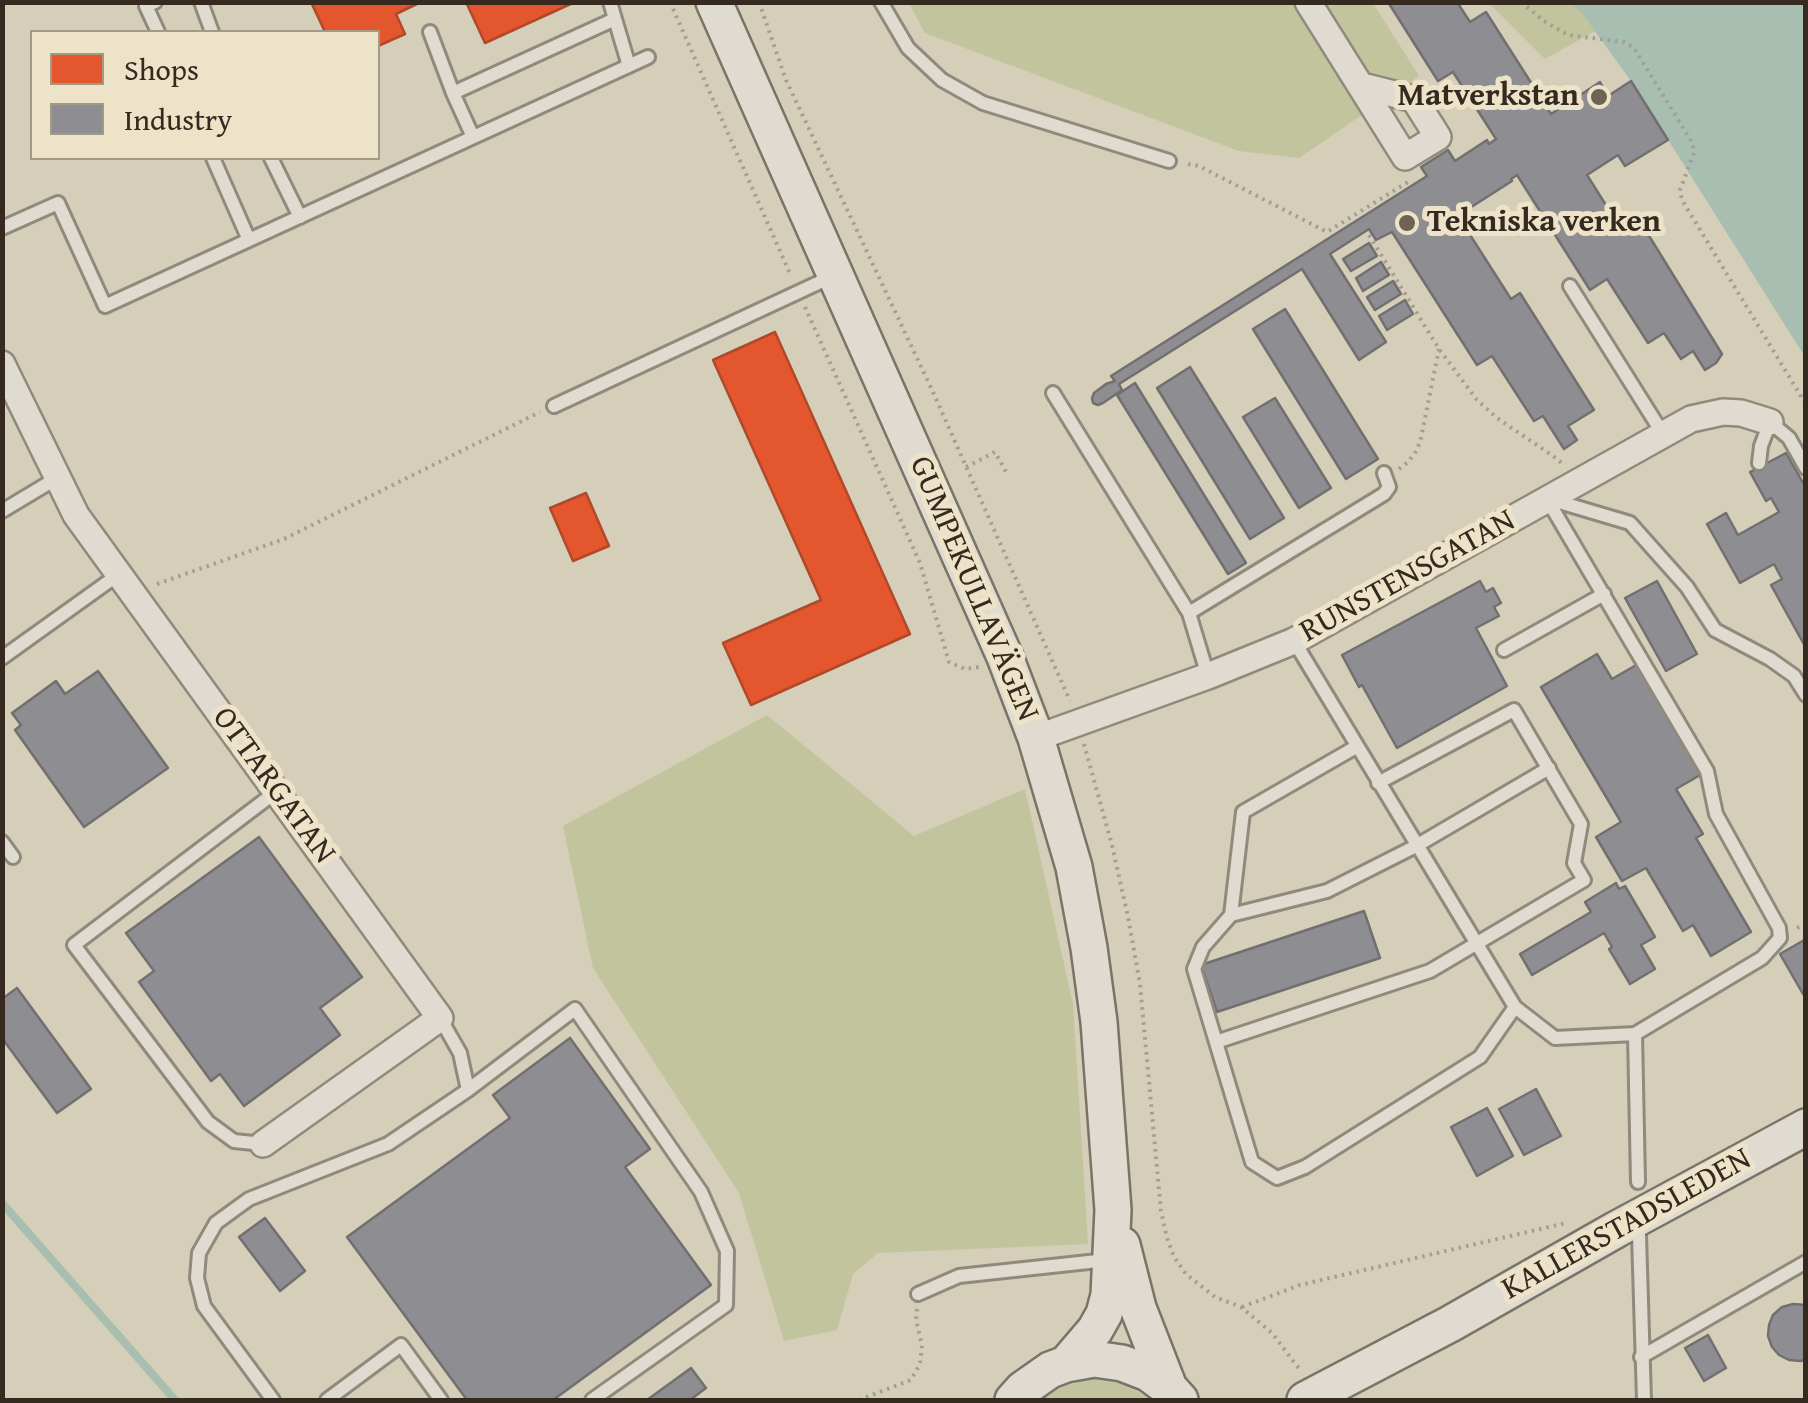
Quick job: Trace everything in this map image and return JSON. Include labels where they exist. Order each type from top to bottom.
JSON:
[{"type":"street","name":"GUMPEKULLAVÄGEN","points":[[714,2],[1006,657],[1036,738],[1074,867],[1101,1042],[1113,1210],[1109,1295],[1104,1314],[1066,1364]]},
{"type":"street","points":[[1308,2],[1405,157],[1438,137],[1414,99],[1362,86]]},
{"type":"street","name":"OTTARGATAN","points":[[2,364],[76,515],[440,1018]]},
{"type":"street","name":"RUNSTENSGATAN","points":[[1036,738],[1294,642],[1691,419],[1723,412],[1757,416],[1770,422]]},
{"type":"street","points":[[263,1144],[440,1018]]},
{"type":"street","name":"KALLERSTADSLEDEN","points":[[1338,1400],[1450,1324],[1806,1127]]},
{"type":"street","name":"GUMPEKULLAVÄGEN","points":[[1113,1210],[1138,1308],[1175,1395]]},
{"type":"street","name":"KALLERSTADSLEDEN","points":[[1306,1390],[1450,1324]]},
{"type":"street","points":[[1012,1400],[1036,1378],[1066,1364],[1094,1359],[1122,1363],[1148,1373],[1175,1395]]},
{"type":"lane","points":[[155,2],[146,6],[157,30]]},
{"type":"lane","points":[[201,2],[211,30]]},
{"type":"lane","points":[[610,2],[629,66]]},
{"type":"lane","points":[[881,2],[908,48],[942,80],[969,96],[1169,161]]},
{"type":"lane","points":[[453,93],[615,19]]},
{"type":"lane","points":[[430,32],[473,137]]},
{"type":"lane","points":[[2,228],[58,204],[105,306],[648,57]]},
{"type":"lane","points":[[214,160],[249,240]]},
{"type":"lane","points":[[272,160],[300,217]]},
{"type":"lane","points":[[554,406],[835,274]]},
{"type":"lane","points":[[1570,286],[1663,434]]},
{"type":"lane","points":[[1053,393],[1189,613],[1208,676]]},
{"type":"lane","points":[[1759,463],[1770,422],[1789,438],[1806,468]]},
{"type":"lane","points":[[1189,613],[1384,494],[1389,487],[1386,475]]},
{"type":"lane","points":[[2,510],[57,478]]},
{"type":"lane","points":[[1294,642],[1515,1007],[1555,1038],[1635,1034],[1762,958],[1780,938],[1779,928],[1716,814],[1707,770],[1547,498]]},
{"type":"lane","points":[[1547,498],[1630,523],[1687,587],[1715,630],[1794,676],[1806,695]]},
{"type":"lane","points":[[2,658],[125,584]]},
{"type":"lane","points":[[1504,650],[1604,594]]},
{"type":"lane","points":[[1216,1042],[1430,972],[1584,880],[1574,863],[1581,824],[1514,710],[1378,783]]},
{"type":"lane","points":[[1232,915],[1243,812],[1356,747]]},
{"type":"lane","points":[[1515,1007],[1480,1057],[1305,1167],[1277,1178],[1252,1162],[1194,969],[1203,946],[1232,915],[1327,891],[1416,846],[1548,768]]},
{"type":"lane","points":[[263,1144],[234,1141],[208,1122],[74,944],[277,790]]},
{"type":"lane","points":[[2,842],[13,857]]},
{"type":"lane","points":[[273,1400],[204,1306],[197,1278],[199,1252],[216,1223],[249,1199],[388,1144],[576,1009],[701,1192],[727,1251],[726,1305],[592,1400]]},
{"type":"lane","points":[[440,1018],[460,1053],[468,1090]]},
{"type":"lane","points":[[1635,1034],[1638,1182]]},
{"type":"lane","points":[[1639,1234],[1644,1400]]},
{"type":"lane","points":[[918,1294],[960,1276],[1110,1260]]},
{"type":"lane","points":[[1641,1357],[1806,1262]]},
{"type":"lane","points":[[327,1400],[401,1345],[441,1400]]},
{"type":"path","points":[[670,2],[920,563],[949,662],[974,669],[1044,641]]},
{"type":"path","points":[[1520,2],[1568,35],[1624,42],[1634,48],[1693,144],[1694,153],[1680,190],[1682,200],[1805,403]]},
{"type":"path","points":[[1169,161],[1199,166],[1328,232],[1409,180],[1405,157]]},
{"type":"path","points":[[1368,235],[1477,400],[1554,456],[1576,482]]},
{"type":"path","points":[[1386,475],[1408,462],[1417,450],[1440,348]]},
{"type":"path","points":[[125,584],[284,538],[554,406]]},
{"type":"path","points":[[966,467],[995,452],[1006,472]]},
{"type":"path","points":[[1306,1390],[1290,1354],[1241,1308],[1300,1286],[1581,1220]]},
{"type":"path","points":[[858,1400],[911,1380],[920,1364],[922,1345],[916,1320],[918,1294]]},
{"type":"green space","points":[[909,3],[1373,3],[1419,76],[1299,158],[1239,151],[925,33]]},
{"type":"green space","points":[[1489,3],[1570,3],[1595,31],[1545,59]]},
{"type":"green space","points":[[767,715],[914,836],[1025,789],[1073,1004],[1088,1244],[878,1253],[853,1274],[837,1330],[784,1341],[739,1193],[593,968],[563,826]]},
{"type":"green space","points":[[1092,1379],[1125,1384],[1152,1400],[1041,1400],[1061,1387]]},
{"type":"shaded area","points":[[1570,3],[1805,3],[1805,357],[1631,81],[1581,12]]},
{"type":"building: Shops","points":[[311,2],[421,2],[396,14],[405,34],[380,45],[380,30],[324,30]]},
{"type":"building: Shops","points":[[466,2],[575,2],[485,43]]},
{"type":"building: Shops","points":[[775,332],[910,634],[751,705],[723,643],[821,600],[713,360]]},
{"type":"building: Shops","points":[[586,493],[609,546],[573,561],[550,508]]},
{"type":"building: Industry","name":"Tekniska verken","points":[[1388,2],[1457,2],[1470,22],[1486,12],[1551,114],[1600,82],[1608,96],[1631,81],[1668,140],[1625,166],[1618,155],[1587,175],[1621,229],[1638,218],[1722,354],[1716,363],[1705,370],[1693,351],[1681,359],[1664,333],[1648,343],[1607,279],[1590,290],[1517,175],[1462,213],[1456,213],[1511,299],[1520,293],[1594,410],[1568,426],[1577,440],[1564,449],[1543,416],[1534,421],[1492,356],[1477,365],[1392,232],[1376,240],[1369,229],[1330,254],[1386,342],[1359,360],[1302,269],[1119,384],[1122,390],[1103,403],[1093,403],[1094,393],[1115,381],[1111,376],[1427,176],[1421,167],[1448,150],[1455,161],[1487,140],[1489,144],[1496,139],[1453,72],[1438,81]]},
{"type":"building: Industry","points":[[1369,243],[1377,256],[1351,271],[1343,259]]},
{"type":"building: Industry","points":[[1381,262],[1389,275],[1363,291],[1356,278]]},
{"type":"building: Industry","points":[[1393,281],[1401,294],[1375,310],[1367,297]]},
{"type":"building: Industry","points":[[1405,300],[1413,314],[1387,330],[1379,316]]},
{"type":"building: Industry","points":[[1285,309],[1378,459],[1346,479],[1253,329]]},
{"type":"building: Industry","points":[[1190,367],[1284,518],[1250,539],[1157,388]]},
{"type":"building: Industry","points":[[1135,383],[1246,563],[1228,574],[1117,395]]},
{"type":"building: Industry","points":[[1275,398],[1331,488],[1299,508],[1243,417]]},
{"type":"building: Industry","points":[[1786,453],[1806,488],[1806,648],[1771,585],[1782,579],[1774,564],[1740,583],[1707,524],[1726,513],[1738,535],[1779,512],[1771,498],[1766,501],[1750,472]]},
{"type":"building: Industry","points":[[1480,581],[1486,592],[1493,588],[1501,603],[1494,607],[1499,616],[1476,628],[1507,686],[1397,748],[1342,655]]},
{"type":"building: Industry","points":[[1657,581],[1697,654],[1666,671],[1625,598]]},
{"type":"building: Industry","points":[[1597,654],[1612,679],[1638,664],[1702,774],[1676,789],[1703,834],[1696,838],[1751,932],[1711,956],[1693,925],[1683,931],[1646,868],[1622,881],[1596,837],[1621,822],[1541,687]]},
{"type":"building: Industry","points":[[98,671],[168,768],[84,827],[15,730],[21,725],[12,713],[56,681],[65,694]]},
{"type":"building: Industry","points":[[259,837],[362,977],[320,1008],[340,1035],[244,1106],[220,1074],[211,1081],[139,982],[154,971],[126,933]]},
{"type":"building: Industry","points":[[1616,883],[1619,889],[1625,886],[1655,937],[1641,945],[1655,969],[1630,984],[1604,933],[1532,975],[1520,954],[1591,912],[1585,902]]},
{"type":"building: Industry","points":[[1364,911],[1380,958],[1217,1012],[1201,965]]},
{"type":"building: Industry","points":[[1806,939],[1806,992],[1803,994],[1780,954]]},
{"type":"building: Industry","points":[[17,988],[91,1089],[57,1113],[2,1038],[2,999]]},
{"type":"building: Industry","points":[[570,1038],[650,1149],[625,1167],[711,1285],[553,1400],[467,1400],[347,1237],[510,1118],[493,1095]]},
{"type":"building: Industry","points":[[1536,1089],[1561,1136],[1524,1155],[1499,1109]]},
{"type":"building: Industry","points":[[1487,1108],[1513,1156],[1477,1176],[1451,1127]]},
{"type":"building: Industry","points":[[265,1218],[305,1271],[280,1291],[239,1237]]},
{"type":"building: Industry","points":[[1793,1304],[1806,1305],[1806,1359],[1801,1361],[1779,1355],[1768,1336],[1773,1315]]},
{"type":"building: Industry","points":[[1708,1335],[1726,1368],[1704,1381],[1685,1348]]},
{"type":"building: Industry","points":[[691,1368],[706,1388],[690,1400],[647,1400]]},
{"type":"waterway","points":[[2,1203],[175,1400]]},
{"type":"place","name":"Matverkstan","points":[[1599,97]]},
{"type":"place","name":"Tekniska verken","points":[[1407,223]]}]
